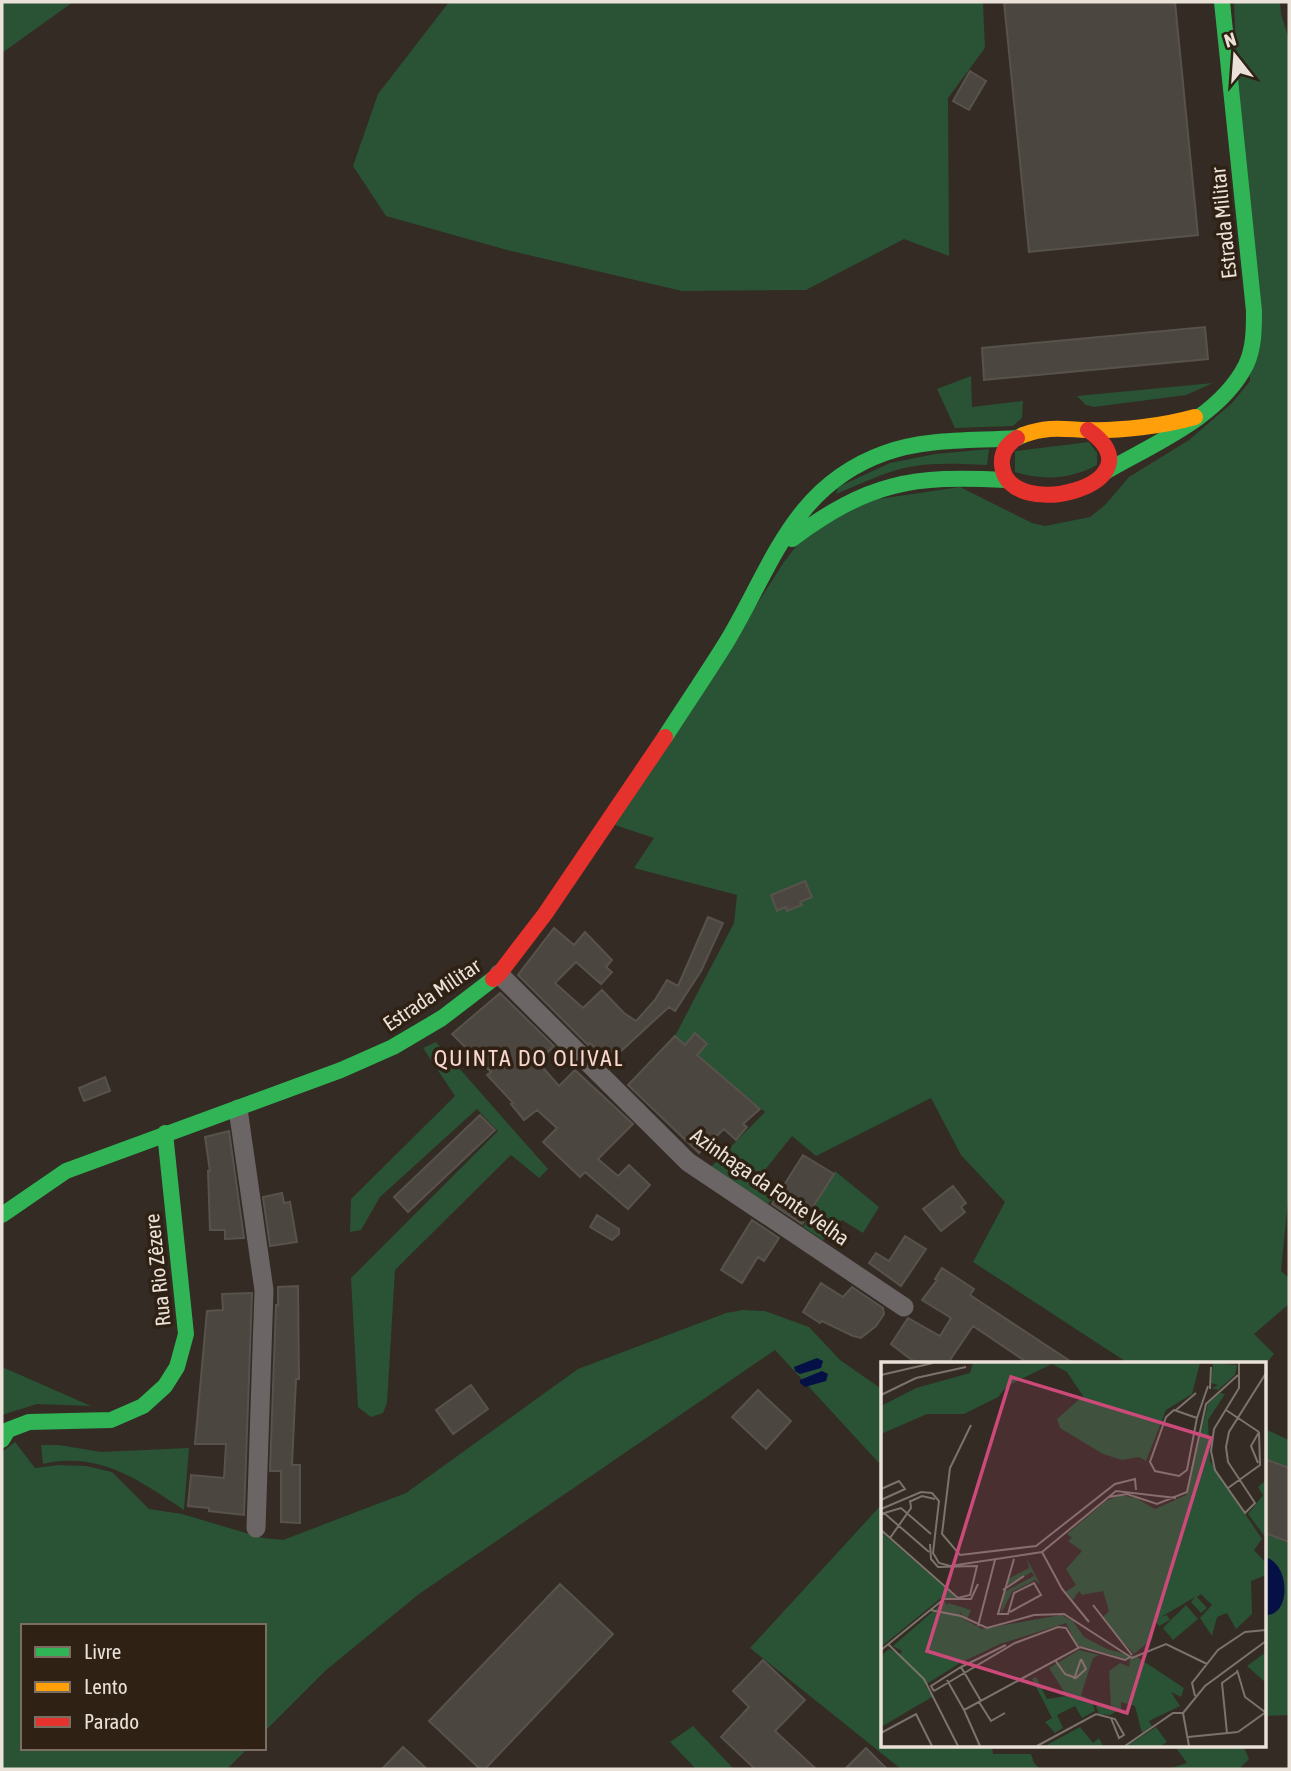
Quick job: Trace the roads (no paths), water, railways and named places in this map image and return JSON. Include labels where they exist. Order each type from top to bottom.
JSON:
[{"type":"street","name":"Estrada Militar","points":[[777,551],[816,520],[855,497],[900,482],[947,477],[1006,480],[1010,486],[1021,491],[1057,493],[1090,485],[1101,480],[1105,472],[1195,417],[1231,389],[1247,365],[1254,339],[1254,311],[1222,2]]},
{"type":"street","name":"Estrada Militar","points":[[2,1215],[66,1171],[341,1070],[393,1047],[442,1018],[499,975],[606,826],[719,654],[777,551],[807,505],[829,483],[885,453],[918,445],[1017,438],[1037,430],[1056,427],[1088,430],[1173,423],[1195,417]]},
{"type":"street","points":[[1088,430],[1098,435],[1108,452],[1109,461],[1105,472]]},
{"type":"street","points":[[1006,480],[1002,457],[1004,448],[1017,438]]},
{"type":"street","name":"Azinhaga da Fonte Velha","points":[[499,975],[688,1162],[904,1307]]},
{"type":"street","points":[[238,1109],[264,1290],[256,1528]]},
{"type":"street","name":"Rua Rio Zêzere","points":[[2,1440],[8,1430],[29,1422],[111,1420],[143,1406],[165,1385],[177,1367],[186,1334],[165,1133]]},
{"type":"district","name":"QUINTA DO OLIVAL","points":[[529,1058]]}]
